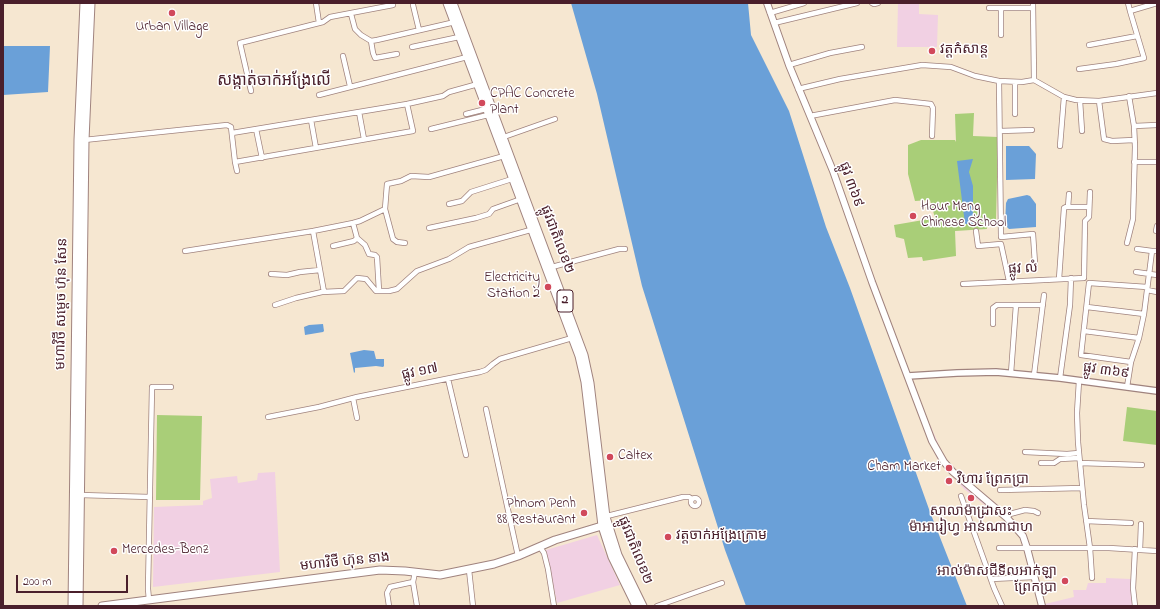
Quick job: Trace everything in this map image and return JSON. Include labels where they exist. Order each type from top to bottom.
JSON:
[{"type":"main road","name":"មហាវិថី សម្តេច ហ៊ុន សែន","points":[[72,606],[84,3]]},
{"type":"main road","name":"មហាវិថី សម្តេច ហ៊ុន សែន","points":[[79,606],[81,140],[91,3]]},
{"type":"main road","name":"ផ្លូវជាតិលេខ២","points":[[447,3],[457,21],[573,333]]},
{"type":"main road","name":"ផ្លូវជាតិលេខ២","points":[[453,3],[459,37],[480,84],[487,112],[500,138],[504,156],[516,178],[520,200],[535,228],[552,267],[573,333],[585,382],[604,521],[612,557],[636,606]]},
{"type":"main road","name":"ផ្លូវ ៣៦៩","points":[[767,3],[798,89],[833,171],[872,282],[932,441],[944,462],[963,482],[1008,518],[1023,536],[1042,606]]},
{"type":"main road","name":"ផ្លូវជាតិលេខ២","points":[[604,521],[618,555],[643,606]]},
{"type":"main road","name":"មហាវិថី ហ៊ុន នាង","points":[[102,606],[380,570],[396,570],[437,575],[469,570],[518,556],[604,521]]},
{"type":"street","points":[[316,3],[319,23]]},
{"type":"street","points":[[770,13],[804,3]]},
{"type":"street","points":[[774,23],[857,3]]},
{"type":"street","points":[[872,3],[878,3]]},
{"type":"street","points":[[1079,69],[1116,64],[1144,58],[1128,3]]},
{"type":"street","points":[[1130,11],[1157,3]]},
{"type":"street","points":[[251,91],[240,43],[319,23],[330,17],[393,5]]},
{"type":"street","points":[[413,5],[419,30]]},
{"type":"street","points":[[989,8],[1033,5],[1034,80]]},
{"type":"street","points":[[1001,8],[1001,36]]},
{"type":"street","points":[[351,14],[355,29],[360,35],[371,41],[457,21]]},
{"type":"street","points":[[1089,45],[1137,36]]},
{"type":"street","points":[[412,47],[459,37]]},
{"type":"street","points":[[371,41],[375,58],[397,54]]},
{"type":"street","points":[[789,65],[830,53],[862,47]]},
{"type":"street","points":[[343,56],[350,86]]},
{"type":"street","points":[[319,94],[467,57]]},
{"type":"street","points":[[798,89],[840,79],[922,65],[951,67],[975,76],[999,81],[1015,82],[1034,80],[1064,97],[1080,100],[1099,100],[1157,93]]},
{"type":"street","points":[[999,81],[1000,237],[1009,281]]},
{"type":"street","points":[[1015,82],[1016,114]]},
{"type":"street","points":[[232,133],[408,104],[444,96],[449,92],[480,84]]},
{"type":"street","points":[[1127,243],[1133,219],[1134,162],[1134,126],[1129,96]]},
{"type":"street","points":[[1060,146],[1064,97]]},
{"type":"street","points":[[810,116],[895,100],[924,103],[933,106],[932,136]]},
{"type":"street","points":[[1080,100],[1082,131]]},
{"type":"street","points":[[1099,100],[1104,139],[1112,141],[1134,140]]},
{"type":"street","points":[[235,162],[413,131],[408,104]]},
{"type":"street","points":[[359,112],[364,139]]},
{"type":"street","points":[[466,114],[487,112]]},
{"type":"street","points":[[431,129],[487,112]]},
{"type":"street","points":[[500,138],[555,119]]},
{"type":"street","points":[[311,120],[316,148]]},
{"type":"street","points":[[81,140],[227,125],[231,127],[237,171]]},
{"type":"street","points":[[1134,126],[1157,125]]},
{"type":"street","points":[[256,129],[262,158]]},
{"type":"street","points":[[1000,131],[1032,130]]},
{"type":"street","points":[[405,243],[397,242],[393,239],[386,209],[387,184],[401,181],[411,176],[429,177],[504,156]]},
{"type":"street","points":[[1134,162],[1157,162]]},
{"type":"street","points":[[449,204],[462,200],[471,192],[516,178]]},
{"type":"street","points":[[1059,279],[1062,218],[1064,208],[1090,207],[1090,192]]},
{"type":"street","points":[[1068,207],[1069,194]]},
{"type":"street","points":[[429,228],[489,214],[493,210],[520,200]]},
{"type":"street","name":"ផ្លូវ លំ","points":[[963,284],[1084,278],[1085,221],[1089,216],[1090,207]]},
{"type":"street","points":[[185,251],[314,231],[353,223],[386,209]]},
{"type":"street","points":[[353,223],[357,238],[365,245],[369,254],[377,257],[379,291]]},
{"type":"street","points":[[1156,231],[1157,226]]},
{"type":"street","points":[[275,305],[296,298],[324,292],[344,291],[357,278],[366,279],[376,291],[397,289],[417,271],[454,257],[470,247],[535,228]]},
{"type":"street","points":[[314,231],[324,292]]},
{"type":"street","points":[[976,231],[978,246],[1001,244]]},
{"type":"street","points":[[1000,237],[1033,234],[1035,264]]},
{"type":"street","points":[[333,246],[354,241],[357,238]]},
{"type":"street","points":[[552,267],[619,248],[625,249]]},
{"type":"street","points":[[1127,387],[1131,362],[1139,338],[1144,314],[1149,274],[1154,251],[1137,249]]},
{"type":"street","points":[[271,274],[288,276],[300,272],[320,270]]},
{"type":"street","points":[[1136,272],[1157,275]]},
{"type":"street","points":[[1060,378],[1070,305],[1071,278]]},
{"type":"street","points":[[1131,362],[1081,355],[1089,283],[1147,289],[1157,292]]},
{"type":"street","points":[[1034,375],[1044,295]]},
{"type":"street","points":[[1011,373],[1016,305]]},
{"type":"street","points":[[993,324],[994,306],[1042,305]]},
{"type":"street","points":[[1087,307],[1144,314]]},
{"type":"street","points":[[1084,331],[1139,338]]},
{"type":"street","name":"ផ្លូវ ១៧","points":[[268,417],[484,371],[500,359],[573,333]]},
{"type":"street","name":"ផ្លូវ ៣៦៩","points":[[908,376],[978,372],[1011,373],[1157,391]]},
{"type":"street","points":[[448,379],[466,455]]},
{"type":"street","points":[[1079,381],[1077,414],[1079,458],[1090,548],[1092,578]]},
{"type":"street","points":[[149,600],[152,387],[171,387]]},
{"type":"street","points":[[353,398],[357,418]]},
{"type":"street","points":[[486,410],[518,556]]},
{"type":"street","points":[[1025,452],[1067,454],[1079,458]]},
{"type":"street","points":[[1041,463],[1054,463],[1060,459],[1079,458],[1142,465]]},
{"type":"street","points":[[1000,490],[1082,488]]},
{"type":"street","points":[[80,495],[150,497]]},
{"type":"street","points":[[961,496],[994,588],[1002,606]]},
{"type":"street","points":[[604,521],[683,497],[689,497],[692,499]]},
{"type":"street","points":[[1008,518],[1010,514],[1025,510],[1034,511],[1038,514]]},
{"type":"street","points":[[1086,521],[1130,523]]},
{"type":"street","points":[[1135,606],[1133,576],[1141,524]]},
{"type":"street","points":[[540,547],[544,553],[548,569],[554,606]]},
{"type":"street","points":[[999,548],[1090,548],[1157,551]]},
{"type":"street","points":[[469,570],[473,606]]},
{"type":"street","points":[[415,572],[413,582],[417,606]]},
{"type":"street","points":[[991,579],[1034,577]]},
{"type":"street","points":[[388,606],[387,593],[390,587],[413,582]]},
{"type":"street","points":[[657,606],[722,583]]},
{"type":"shaded area","points":[[898,3],[919,3],[919,14],[938,15],[937,47],[897,47]]},
{"type":"shaded area","name":"Cham Market","points":[[930,425],[945,459],[963,477],[1008,513],[1003,519],[964,489],[937,458],[923,428]]},
{"type":"shaded area","points":[[275,472],[280,572],[153,587],[154,507],[203,505],[203,501],[212,498],[210,479],[237,476],[238,483],[257,480],[258,473]]},
{"type":"shaded area","points":[[597,535],[620,585],[557,603],[546,550]]},
{"type":"shaded area","points":[[1106,578],[1131,579],[1133,606],[1045,606],[1045,604],[1074,597],[1073,590],[1086,590],[1088,583],[1106,583]]},
{"type":"green space","points":[[974,113],[973,136],[998,137],[996,221],[986,223],[987,229],[955,231],[956,256],[923,261],[922,257],[908,258],[904,239],[896,237],[894,225],[935,218],[930,200],[915,201],[908,174],[908,145],[921,140],[955,140],[956,142],[955,114]]},
{"type":"green space","points":[[1127,407],[1157,411],[1157,445],[1123,441]]},
{"type":"green space","points":[[157,415],[202,416],[200,500],[156,500]]},
{"type":"water","points":[[571,3],[748,3],[751,35],[789,111],[826,227],[850,288],[930,512],[967,606],[746,606],[725,550],[642,286],[597,94]]},
{"type":"water","points":[[3,46],[50,46],[48,92],[3,95]]},
{"type":"water","points":[[1006,146],[1029,146],[1036,154],[1035,179],[1006,180]]},
{"type":"water","points":[[973,159],[969,172],[973,186],[973,224],[965,224],[957,161]]},
{"type":"water","points":[[1027,195],[1030,196],[1036,204],[1036,227],[1009,229],[1005,225],[1006,203],[1008,199]]},
{"type":"water","points":[[323,324],[323,332],[305,335],[304,327]]},
{"type":"water","points":[[364,350],[374,351],[376,359],[384,359],[384,366],[355,368],[354,373],[350,353]]},
{"type":"place","name":"Urban Village","points":[[172,13]]},
{"type":"place","name":"វត្តកំសាន្ត","points":[[932,51]]},
{"type":"place","name":"CPAC Concrete Plant","points":[[482,103]]},
{"type":"place","name":"Hour Meng Chinese School","points":[[913,216]]},
{"type":"place","name":"Electricity Station 2","points":[[548,287]]},
{"type":"place","name":"Caltex","points":[[610,457]]},
{"type":"place","name":"Cham Market","points":[[949,468]]},
{"type":"place","name":"វិហារ ព្រែកប្រា","points":[[949,481]]},
{"type":"place","name":"សាលាម៉ាដ្រាសះ ម៉ាអារៀហ្វ អាន់ណាជាហ","points":[[971,498]]},
{"type":"place","name":"Phnom Penh 88 Restaurant","points":[[584,513]]},
{"type":"place","name":"វត្តចាក់អង្រែក្រោម","points":[[668,537]]},
{"type":"place","name":"Mercedes-Benz","points":[[114,551]]},
{"type":"place","name":"អាល់ម៉ាសជីទីលអាក់ឡា ព្រែកប្រា","points":[[1065,581]]},
{"type":"district","name":"សង្កាត់ចាក់អង្រែលើ","points":[[274,82]]}]
